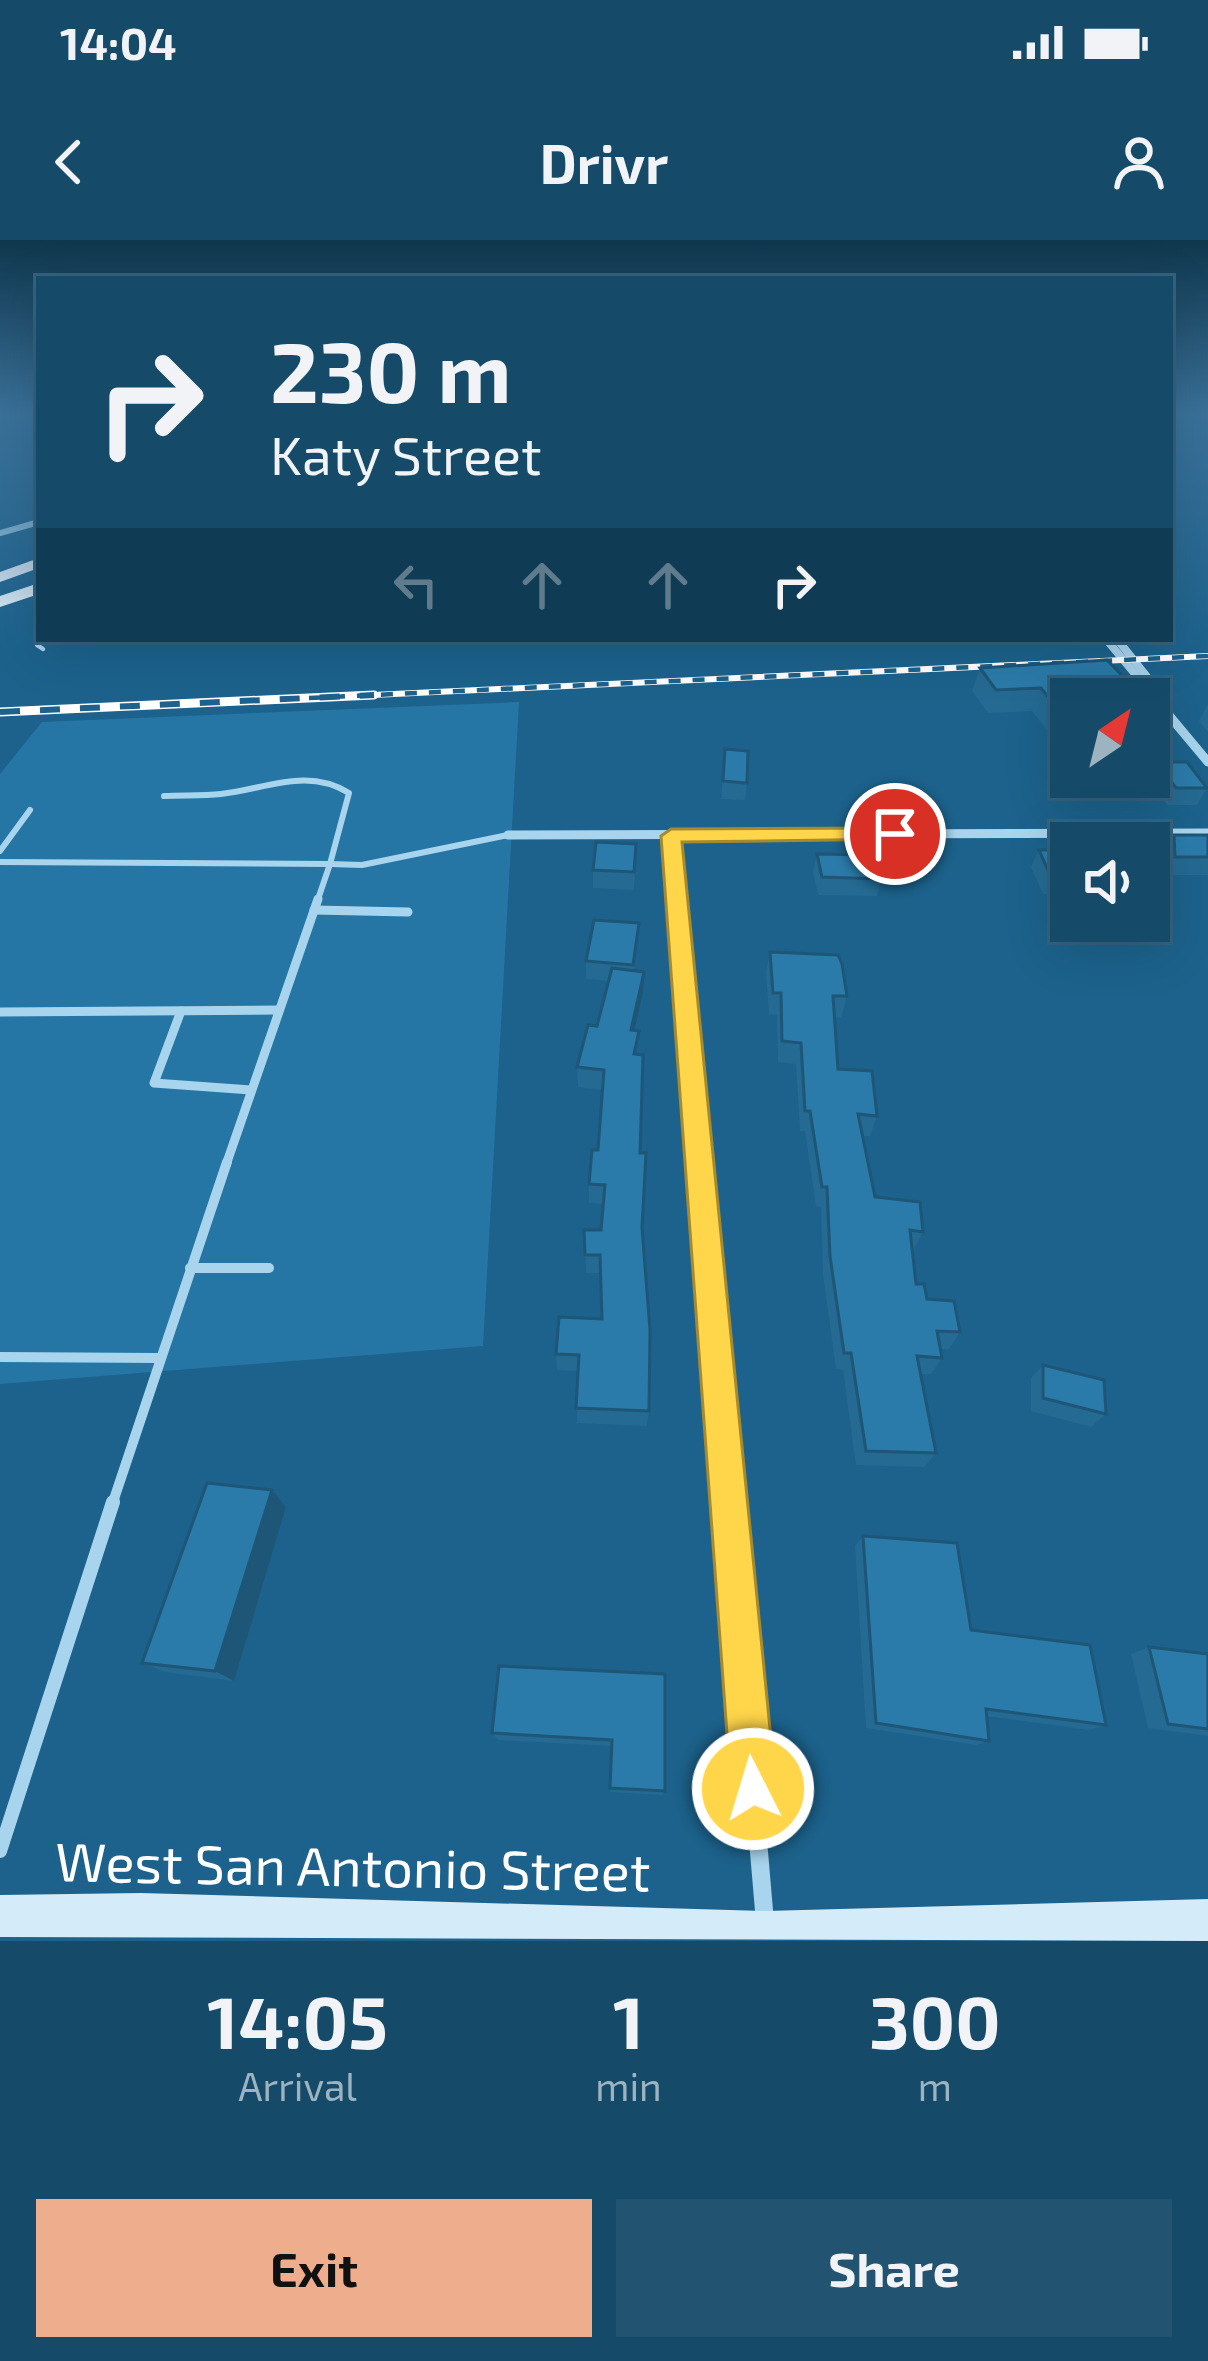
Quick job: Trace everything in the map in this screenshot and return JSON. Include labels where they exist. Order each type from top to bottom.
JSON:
[{"type":"main road","points":[[0,574],[36,561]]},
{"type":"main road","points":[[0,598],[36,586]]},
{"type":"street","points":[[0,533],[36,523]]},
{"type":"street","points":[[1108,642],[1134,678]]},
{"type":"street","points":[[1119,642],[1148,678]]},
{"type":"street","points":[[1170,714],[1208,762]]},
{"type":"street","points":[[508,835],[1208,832]]},
{"type":"street","points":[[671,836],[765,1932]]},
{"type":"street","name":"West San Antonio Street","points":[[0,1916],[138,1927],[765,1932],[1208,1920]]},
{"type":"lane","points":[[41,642],[38,646],[43,649]]},
{"type":"lane","points":[[0,1851],[159,1358],[330,864],[349,793],[322,780],[253,784],[226,794],[164,796]]},
{"type":"lane","points":[[0,850],[30,810]]},
{"type":"lane","points":[[0,862],[362,865],[508,835]]},
{"type":"lane","points":[[314,910],[408,912]]},
{"type":"lane","points":[[0,1012],[279,1010]]},
{"type":"lane","points":[[181,1011],[154,1083],[251,1090]]},
{"type":"lane","points":[[190,1268],[268,1268]]},
{"type":"lane","points":[[0,1357],[159,1358]]},
{"type":"shaded area","points":[[519,702],[483,1346],[0,1384],[0,774],[42,722]]},
{"type":"building","points":[[1107,660],[1125,678],[1050,678],[1050,699],[1041,688],[996,690],[980,668]]},
{"type":"building","points":[[725,749],[748,751],[747,783],[723,781]]},
{"type":"building","points":[[1170,762],[1187,762],[1207,788],[1176,788],[1170,779]]},
{"type":"building","points":[[1174,835],[1208,835],[1208,857],[1175,857]]},
{"type":"building","points":[[596,842],[636,844],[634,872],[593,870]]},
{"type":"building","points":[[1039,850],[1050,850],[1050,875]]},
{"type":"building","points":[[817,854],[875,855],[882,879],[822,877]]},
{"type":"building","points":[[594,920],[639,923],[633,965],[586,961]]},
{"type":"building","points":[[770,952],[838,955],[847,996],[833,996],[838,1069],[872,1071],[877,1116],[858,1114],[875,1197],[920,1202],[923,1232],[910,1230],[916,1284],[924,1284],[927,1299],[954,1301],[960,1332],[937,1331],[942,1358],[917,1356],[936,1453],[866,1451],[851,1353],[844,1353],[830,1256],[827,1187],[822,1187],[810,1111],[805,1111],[801,1043],[782,1041],[781,993],[773,993]]},
{"type":"building","points":[[612,968],[644,972],[631,1030],[639,1031],[634,1054],[643,1055],[640,1153],[646,1153],[642,1228],[650,1330],[649,1411],[576,1408],[579,1355],[556,1354],[559,1317],[602,1319],[600,1255],[585,1255],[584,1230],[601,1230],[605,1185],[589,1184],[592,1150],[598,1150],[604,1070],[577,1067],[588,1025],[597,1026]]},
{"type":"building","points":[[1043,1365],[1104,1380],[1106,1414],[1043,1398]]},
{"type":"building","points":[[207,1483],[272,1490],[215,1671],[142,1663]]},
{"type":"building","points":[[863,1536],[957,1543],[971,1630],[1090,1645],[1106,1725],[986,1709],[989,1741],[876,1723]]},
{"type":"building","points":[[1149,1647],[1208,1654],[1208,1729],[1168,1724]]},
{"type":"building","points":[[499,1666],[665,1674],[665,1791],[610,1788],[612,1740],[492,1733]]},
{"type":"railway","points":[[345,696],[1208,656]]},
{"type":"railway","points":[[345,696],[374,695]]},
{"type":"railway","points":[[0,712],[345,696]]},
{"type":"railway","points":[[309,698],[345,696]]},
{"type":"route","points":[[753,1789],[671,836],[895,834]]}]
